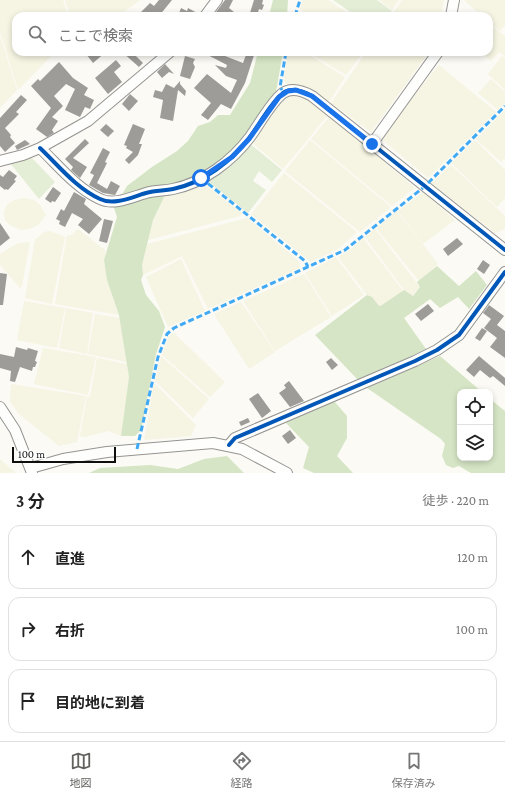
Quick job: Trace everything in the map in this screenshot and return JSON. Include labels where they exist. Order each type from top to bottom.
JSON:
[{"type":"street","points":[[208,12],[217,0]]},
{"type":"street","points":[[452,12],[454,0]]},
{"type":"street","points":[[0,161],[23,155],[40,148],[88,121],[165,56]]},
{"type":"street","points":[[372,144],[435,56]]},
{"type":"street","points":[[40,148],[88,192],[101,200],[113,203],[157,190],[171,190],[182,187],[216,169],[232,157],[249,139],[279,97],[288,91],[296,90],[312,96],[451,209],[505,250]]},
{"type":"street","points":[[229,445],[235,438],[415,361],[450,342],[459,335],[505,272]]},
{"type":"street","points":[[1,412],[15,430],[31,471],[63,459],[137,449],[200,443],[229,445],[242,449],[287,473]]},
{"type":"shaded area","points":[[0,0],[63,0],[67,12],[12,12],[12,56],[51,56],[18,90],[0,32]]},
{"type":"shaded area","points":[[65,0],[140,0],[124,12],[69,12]]},
{"type":"shaded area","points":[[303,0],[328,0],[347,12],[304,12],[300,9]]},
{"type":"shaded area","points":[[379,0],[399,0],[392,10]]},
{"type":"shaded area","points":[[402,0],[444,0],[442,12],[394,12]]},
{"type":"shaded area","points":[[464,0],[505,0],[505,25],[500,31],[493,25],[493,12],[478,12]]},
{"type":"shaded area","points":[[493,27],[505,36],[505,56],[499,52],[491,61],[485,56],[493,56]]},
{"type":"shaded area","points":[[0,36],[17,90],[0,108]]},
{"type":"shaded area","points":[[287,56],[311,56],[345,77],[329,102],[301,86],[290,86],[285,83],[284,79]]},
{"type":"shaded area","points":[[315,56],[360,56],[346,75]]},
{"type":"shaded area","points":[[363,56],[426,56],[371,132],[331,103]]},
{"type":"shaded area","points":[[502,56],[505,58],[505,90],[488,74]]},
{"type":"shaded area","points":[[439,65],[496,112],[428,178],[385,142],[383,138],[403,109]]},
{"type":"shaded area","points":[[491,79],[505,92],[505,103],[498,110],[478,93]]},
{"type":"shaded area","points":[[290,94],[301,94],[328,115],[283,169],[250,141],[283,96]]},
{"type":"shaded area","points":[[505,110],[505,158],[501,162],[476,139]]},
{"type":"shaded area","points":[[330,116],[415,188],[392,206],[311,139]]},
{"type":"shaded area","points":[[310,140],[391,207],[360,232],[285,171]]},
{"type":"shaded area","points":[[475,140],[505,170],[505,198],[497,207],[451,163]]},
{"type":"shaded area","points":[[451,165],[505,216],[505,229],[495,233],[431,183]]},
{"type":"shaded area","points":[[284,173],[357,232],[338,249],[311,262],[251,214]]},
{"type":"shaded area","points":[[201,182],[242,213],[240,216],[148,240],[153,220],[166,193]]},
{"type":"shaded area","points":[[423,192],[455,220],[423,244],[398,211]]},
{"type":"shaded area","points":[[24,198],[34,200],[40,205],[46,215],[38,225],[29,229],[21,230],[5,221],[4,212],[7,205],[14,200]]},
{"type":"shaded area","points":[[397,211],[438,264],[419,281],[376,228]]},
{"type":"shaded area","points":[[247,218],[299,261],[300,268],[208,309],[182,256],[143,275],[142,265],[147,244]]},
{"type":"shaded area","points":[[78,229],[106,251],[104,260],[107,280],[119,315],[55,304],[67,236],[72,235]]},
{"type":"shaded area","points":[[375,229],[420,287],[412,296],[404,290],[365,237]]},
{"type":"shaded area","points":[[50,231],[65,237],[52,304],[25,298],[35,240],[44,232]]},
{"type":"shaded area","points":[[363,238],[403,291],[379,306],[372,297],[367,295],[338,257],[350,250]]},
{"type":"shaded area","points":[[30,242],[22,286],[20,288],[0,265],[0,254],[18,243]]},
{"type":"shaded area","points":[[336,257],[364,295],[332,316],[305,273]]},
{"type":"shaded area","points":[[181,259],[205,311],[168,327],[146,277]]},
{"type":"shaded area","points":[[304,274],[331,317],[275,351],[243,301]]},
{"type":"shaded area","points":[[24,301],[65,308],[57,348],[17,340]]},
{"type":"shaded area","points":[[241,302],[275,352],[249,369],[214,314]]},
{"type":"shaded area","points":[[66,308],[93,313],[87,354],[59,348]]},
{"type":"shaded area","points":[[95,314],[120,318],[127,362],[88,354]]},
{"type":"shaded area","points":[[174,333],[225,382],[210,397],[162,355],[169,336]]},
{"type":"shaded area","points":[[43,348],[96,357],[88,395],[34,384]]},
{"type":"shaded area","points":[[161,356],[209,399],[193,418],[155,381]]},
{"type":"shaded area","points":[[97,358],[127,364],[129,377],[121,436],[108,431],[85,437],[80,436],[87,396],[90,397]]},
{"type":"shaded area","points":[[154,383],[196,425],[191,436],[144,440]]},
{"type":"shaded area","points":[[11,384],[86,396],[77,442],[59,446],[19,414],[10,402]]},
{"type":"shaded area","points":[[0,459],[16,473],[0,473]]},
{"type":"green space","points":[[273,0],[288,0],[287,12],[270,12]]},
{"type":"green space","points":[[333,0],[377,0],[392,11],[391,12],[350,12]]},
{"type":"green space","points":[[257,56],[282,56],[276,92],[252,129],[220,163],[166,193],[153,220],[142,265],[143,275],[141,280],[146,295],[159,311],[165,327],[156,354],[141,430],[135,436],[121,436],[129,377],[119,315],[107,280],[104,260],[117,217],[114,208],[127,186],[152,167],[177,151],[188,141],[198,126],[210,122],[218,115],[230,115],[250,83]]},
{"type":"green space","points":[[249,143],[282,170],[272,182],[259,171],[253,181],[266,190],[248,213],[205,179]]},
{"type":"green space","points":[[32,158],[55,182],[39,199],[10,163]]},
{"type":"green space","points":[[437,266],[459,286],[476,271],[487,285],[469,309],[458,297],[440,308],[430,299],[404,318],[426,349],[359,381],[315,335],[367,295],[372,297],[379,306],[404,290],[413,296],[420,287],[417,282]]},
{"type":"green space","points":[[440,356],[478,389],[457,389],[457,461],[493,461],[493,401],[505,411],[505,473],[471,473],[459,466],[453,468],[446,465],[442,456],[445,444],[441,439],[367,388]]},
{"type":"green space","points":[[334,401],[347,416],[347,438],[337,456],[353,473],[314,473],[303,468],[309,447],[286,423]]},
{"type":"green space","points":[[227,456],[244,473],[89,473],[100,468],[150,465],[178,469],[204,459]]},
{"type":"building","points":[[159,0],[172,0],[162,12],[141,12],[150,3],[154,6]]},
{"type":"building","points":[[225,0],[233,0],[229,8],[234,12],[216,12]]},
{"type":"building","points":[[254,0],[263,0],[262,4],[264,5],[262,10],[259,9],[258,12],[250,12]]},
{"type":"building","points":[[181,8],[187,11],[188,8],[195,12],[180,12]]},
{"type":"building","points":[[88,56],[101,56],[93,63]]},
{"type":"building","points":[[127,56],[136,56],[143,63],[139,67]]},
{"type":"building","points":[[185,56],[195,59],[193,63],[195,67],[190,79],[180,76]]},
{"type":"building","points":[[210,56],[225,56],[243,63],[246,56],[254,56],[245,83],[231,109],[221,104],[208,120],[201,115],[211,103],[194,88],[207,74],[231,93],[237,80],[226,76],[215,65],[226,68],[227,65]]},
{"type":"building","points":[[116,60],[121,66],[114,72],[122,82],[108,94],[95,78]]},
{"type":"building","points":[[59,62],[73,78],[88,88],[84,95],[94,100],[90,109],[85,107],[80,117],[65,110],[75,89],[66,84],[54,96],[63,106],[52,117],[58,121],[52,130],[54,133],[47,137],[36,129],[51,108],[31,86],[38,79],[40,81]]},
{"type":"building","points":[[165,64],[174,74],[169,72],[162,78],[157,72]]},
{"type":"building","points":[[180,81],[180,84],[186,91],[185,96],[178,90],[173,121],[160,118],[163,100],[153,97],[155,90],[162,92],[166,84],[174,88]]},
{"type":"building","points":[[130,94],[138,101],[129,111],[122,104]]},
{"type":"building","points":[[21,95],[27,100],[16,112],[19,114],[5,128],[15,143],[5,152],[0,146],[0,118]]},
{"type":"building","points":[[106,124],[114,131],[108,137],[100,130]]},
{"type":"building","points":[[133,124],[145,129],[139,144],[142,144],[138,155],[129,164],[125,160],[133,152],[124,145]]},
{"type":"building","points":[[85,139],[89,143],[73,158],[87,167],[80,178],[71,170],[73,167],[65,159]]},
{"type":"building","points":[[25,140],[30,144],[17,150],[15,146]]},
{"type":"building","points":[[103,148],[110,152],[105,162],[107,163],[97,183],[107,189],[111,181],[120,186],[115,195],[103,193],[89,185],[94,175],[90,173]]},
{"type":"building","points":[[9,170],[17,176],[14,180],[16,181],[8,190],[5,190],[0,186],[0,175],[3,177]]},
{"type":"building","points":[[53,187],[61,193],[55,202],[52,201],[51,203],[45,199]]},
{"type":"building","points":[[74,192],[86,199],[84,204],[102,219],[89,234],[78,225],[83,219],[72,213],[65,227],[59,224],[60,221],[56,219],[61,209],[64,211]]},
{"type":"building","points":[[104,219],[113,221],[107,243],[99,241]]},
{"type":"building","points":[[0,223],[10,238],[0,246]]},
{"type":"building","points":[[457,238],[463,244],[448,256],[443,249]]},
{"type":"building","points":[[483,260],[490,265],[484,274],[477,269]]},
{"type":"building","points":[[0,273],[7,274],[3,305],[0,305]]},
{"type":"building","points":[[428,304],[434,311],[421,321],[415,314]]},
{"type":"building","points":[[489,305],[504,316],[497,325],[505,331],[505,358],[490,347],[497,338],[484,328],[491,319],[483,313]]},
{"type":"building","points":[[482,328],[487,331],[480,341],[475,338]]},
{"type":"building","points":[[16,347],[38,351],[35,367],[33,367],[32,371],[20,367],[15,382],[10,381],[11,371],[0,368],[0,354],[14,357]]},
{"type":"building","points":[[479,356],[505,378],[505,386],[493,376],[490,378],[480,370],[474,377],[466,370]]},
{"type":"building","points":[[331,358],[338,365],[332,370],[326,362]]},
{"type":"building","points":[[289,381],[304,401],[290,407],[279,393],[286,388],[284,385]]},
{"type":"building","points":[[258,393],[271,411],[262,418],[249,399]]},
{"type":"building","points":[[248,418],[250,422],[241,426],[239,422]]},
{"type":"building","points":[[290,430],[296,438],[288,444],[282,436]]},
{"type":"marked path","points":[[296,12],[300,0]]},
{"type":"marked path","points":[[284,93],[280,87],[285,56]]},
{"type":"marked path","points":[[137,449],[158,357],[167,334],[174,328],[345,250],[424,187],[505,106]]},
{"type":"marked path","points":[[201,178],[305,261],[308,267]]},
{"type":"cycle path","points":[[40,148],[75,183],[91,194],[100,199],[111,202],[129,199],[150,192],[184,186],[195,182],[216,170],[243,146],[270,108],[283,93],[290,90],[298,90],[312,96],[505,250]]},
{"type":"cycle path","points":[[229,445],[235,438],[415,361],[437,350],[459,335],[505,272]]},
{"type":"route","points":[[201,178],[232,157],[249,139],[279,97],[288,91],[303,91],[312,96],[372,144]]}]
